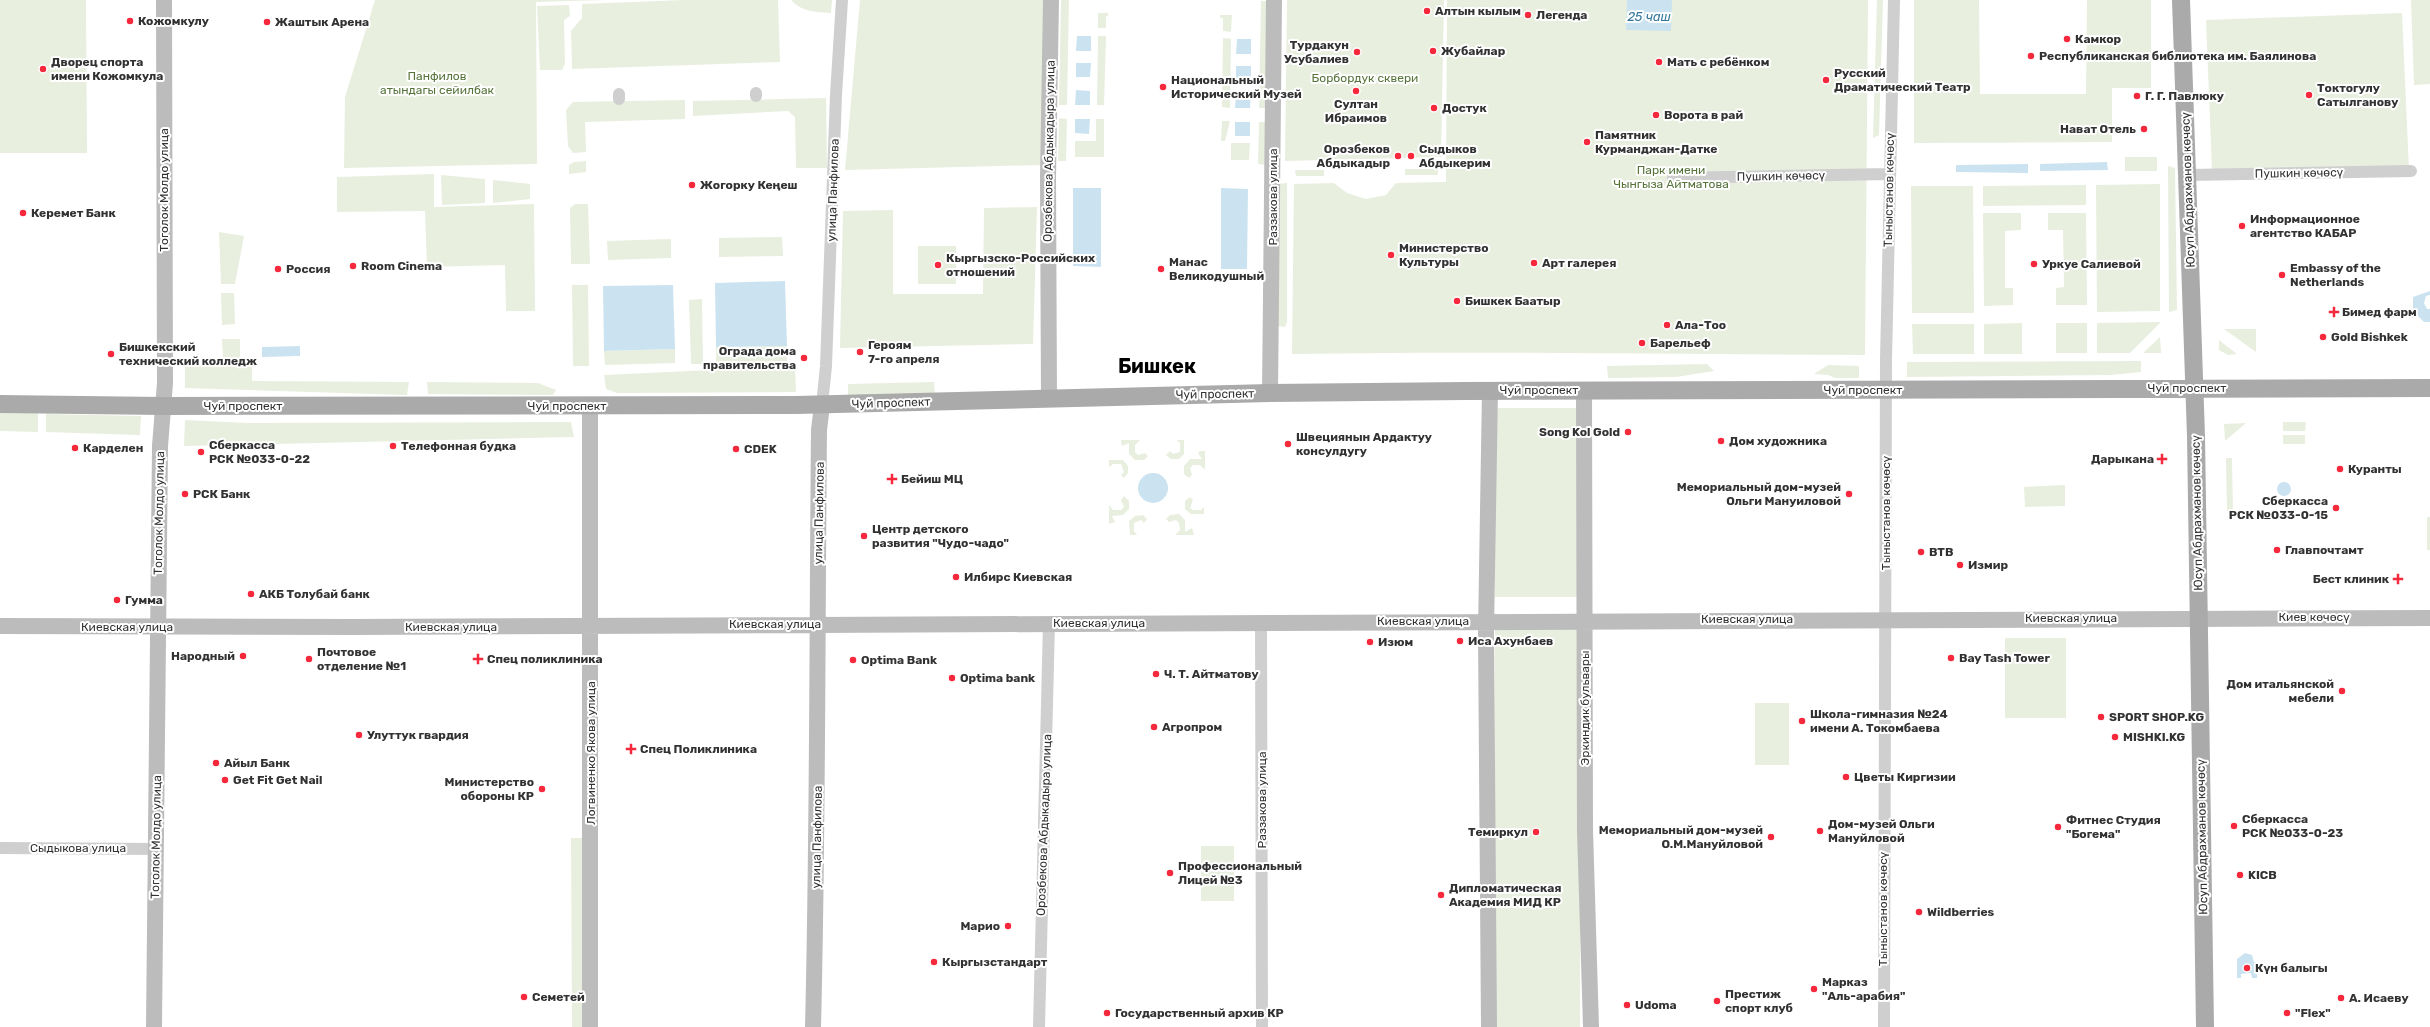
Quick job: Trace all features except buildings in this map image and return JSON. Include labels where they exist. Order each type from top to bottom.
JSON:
[{"type":"main road","name":"Тоголок Молдо улица","points":[[154,1027],[160,446],[165,383],[164,0]]},
{"type":"main road","name":"Орозбекова Абдыкадыра улица","points":[[1049,399],[1048,177],[1051,0]]},
{"type":"main road","name":"Раззакова улица","points":[[1270,393],[1274,0]]},
{"type":"main road","name":"Юсуп Абдрахманов көчөсү","points":[[2181,0],[2194,388],[2205,1027]]},
{"type":"main road","name":"Чуй проспект","points":[[0,404],[163,406],[822,405],[1270,393],[1490,390],[1886,391],[2194,388],[2430,388]]},
{"type":"main road","points":[[1489,1027],[1486,621],[1490,390]]},
{"type":"main road","name":"Эркиндик бульвары","points":[[1584,390],[1585,830],[1591,1027]]},
{"type":"main road","name":"улица Панфилова","points":[[813,1027],[817,847],[819,430],[822,405]]},
{"type":"main road","name":"Логвиненко Якова улица","points":[[590,406],[590,1027]]},
{"type":"main road","name":"Киев көчөсү","points":[[2198,617],[2430,618]]},
{"type":"main road","name":"Киевская улица","points":[[0,626],[158,628],[2198,617]]},
{"type":"street","name":"улица Панфилова","points":[[822,405],[826,372],[836,95],[842,0]]},
{"type":"street","name":"Тыныстанов көчөсү","points":[[1884,1027],[1886,391],[1894,0]]},
{"type":"street","name":"Пушкин көчөсү","points":[[2188,174],[2411,171]]},
{"type":"street","name":"Пушкин көчөсү","points":[[1673,178],[1890,174]]},
{"type":"street","name":"Раззакова улица","points":[[1261,622],[1262,1027]]},
{"type":"street","name":"Орозбекова Абдыкадыра улица","points":[[1039,1027],[1049,623]]},
{"type":"street","name":"Сыдыкова улица","points":[[0,848],[156,848]]},
{"type":"green space","name":"Дворец спорта имени Кожомкула","points":[[0,0],[86,0],[87,153],[0,153]]},
{"type":"green space","name":"Панфилов атындагы сейилбак","points":[[375,0],[606,0],[536,2],[537,164],[344,168],[345,97]]},
{"type":"green space","points":[[684,0],[778,0],[780,62],[572,69],[571,31],[582,18],[582,4]]},
{"type":"green space","points":[[791,0],[832,0],[831,13],[815,12],[805,9],[795,4]]},
{"type":"green space","points":[[860,0],[1044,0],[1041,165],[845,170]]},
{"type":"green space","points":[[1061,0],[1069,0],[1067,105],[1059,105]]},
{"type":"green space","name":"Борбордук сквери","points":[[1287,0],[1444,0],[1441,157],[1285,161]]},
{"type":"green space","name":"Парк имени Чынгыза Айтматова","points":[[1447,0],[1868,0],[1865,355],[1507,353],[1292,354],[1294,184],[1334,183],[1347,193],[1366,199],[1386,195],[1396,183],[1446,182]]},
{"type":"green space","points":[[1877,0],[1883,0],[1879,135],[1873,138]]},
{"type":"green space","points":[[1914,0],[1979,0],[1980,94],[2086,94],[2087,0],[2151,0],[2151,88],[2112,88],[2112,142],[1914,143]]},
{"type":"green space","points":[[2411,0],[2430,0],[2430,84],[2414,85]]},
{"type":"green space","points":[[1261,1],[1268,1],[1266,108],[1259,108]]},
{"type":"green space","points":[[569,5],[570,16],[564,20],[565,64],[562,70],[540,70],[537,6]]},
{"type":"green space","points":[[1098,13],[1108,13],[1108,16],[1106,16],[1106,28],[1098,28]]},
{"type":"green space","points":[[2402,13],[2409,170],[2212,171],[2206,20]]},
{"type":"green space","points":[[1220,15],[1232,15],[1231,32],[1223,31],[1223,18],[1220,18]]},
{"type":"green space","points":[[1098,36],[1106,36],[1104,105],[1097,105]]},
{"type":"green space","points":[[1223,38],[1231,39],[1230,108],[1222,107]]},
{"type":"green space","points":[[826,98],[827,168],[796,168],[795,117],[788,111],[693,116],[693,101]]},
{"type":"green space","points":[[685,100],[685,119],[585,122],[586,152],[573,153],[568,146],[566,110],[573,102]]},
{"type":"green space","points":[[1059,118],[1067,119],[1066,161],[1058,161]]},
{"type":"green space","points":[[1096,119],[1104,119],[1104,157],[1075,157],[1075,141],[1096,141]]},
{"type":"green space","points":[[1222,121],[1230,121],[1225,141],[1221,141]]},
{"type":"green space","points":[[1259,122],[1266,122],[1265,165],[1258,164]]},
{"type":"green space","points":[[1231,143],[1250,143],[1249,160],[1231,160]]},
{"type":"green space","points":[[2125,157],[2157,157],[2157,171],[2125,171]]},
{"type":"green space","points":[[586,161],[586,172],[569,174],[569,165],[574,162]]},
{"type":"green space","points":[[2168,166],[2175,168],[2177,310],[2169,312]]},
{"type":"green space","points":[[1405,169],[1438,169],[1438,175],[1405,175]]},
{"type":"green space","points":[[1295,170],[1324,170],[1324,176],[1296,176]]},
{"type":"green space","points":[[434,174],[434,207],[534,204],[535,311],[506,311],[505,265],[427,267],[425,211],[337,212],[337,177]]},
{"type":"green space","points":[[441,175],[485,179],[485,203],[442,205]]},
{"type":"green space","points":[[493,180],[530,184],[530,199],[493,203]]},
{"type":"green space","points":[[1287,183],[1287,322],[1285,327],[1277,326],[1277,184]]},
{"type":"green space","points":[[2160,184],[2160,311],[2097,312],[2096,185]]},
{"type":"green space","points":[[2086,185],[2086,205],[1983,206],[1983,186]]},
{"type":"green space","points":[[1911,186],[1973,186],[1974,313],[1912,313]]},
{"type":"green space","points":[[575,204],[588,204],[590,264],[571,264],[570,208]]},
{"type":"green space","points":[[1037,207],[1033,344],[840,348],[843,211],[893,210],[893,294],[983,294],[984,208]]},
{"type":"green space","points":[[1983,213],[2021,213],[2021,230],[2005,231],[2005,288],[2013,288],[2013,305],[1984,306]]},
{"type":"green space","points":[[2048,213],[2086,213],[2087,305],[2056,305],[2056,288],[2064,287],[2063,230],[2048,230]]},
{"type":"green space","points":[[219,232],[244,236],[235,284],[221,284]]},
{"type":"green space","points":[[782,237],[783,256],[719,257],[719,238]]},
{"type":"green space","points":[[671,239],[671,258],[608,260],[607,241]]},
{"type":"green space","points":[[918,246],[956,246],[956,284],[918,284]]},
{"type":"green space","points":[[572,285],[588,285],[589,366],[573,366]]},
{"type":"green space","points":[[221,293],[234,293],[235,324],[222,325]]},
{"type":"green space","points":[[702,299],[703,364],[691,364],[689,300]]},
{"type":"green space","points":[[2161,322],[2130,353],[2097,353],[2097,323]]},
{"type":"green space","points":[[2022,323],[2022,354],[1984,354],[1984,324]]},
{"type":"green space","points":[[2056,323],[2087,323],[2087,353],[2056,353]]},
{"type":"green space","points":[[1912,324],[1974,324],[1974,354],[1913,354]]},
{"type":"green space","points":[[2224,329],[2256,329],[2256,352]]},
{"type":"green space","points":[[2160,337],[2161,353],[2143,353]]},
{"type":"green space","points":[[222,339],[240,339],[240,358],[223,358]]},
{"type":"green space","points":[[2219,340],[2237,354],[2228,355],[2219,350]]},
{"type":"green space","points":[[787,346],[787,361],[716,363],[716,347]]},
{"type":"green space","points":[[675,349],[675,363],[605,365],[604,351]]},
{"type":"green space","points":[[2141,361],[2141,372],[2111,375],[1907,377],[1907,362]]},
{"type":"green space","points":[[252,364],[252,381],[409,382],[407,395],[185,388],[185,367]]},
{"type":"green space","points":[[1707,364],[1714,371],[1676,377],[1608,378],[1607,366]]},
{"type":"green space","points":[[1828,365],[1859,366],[1859,378],[1835,378],[1828,375],[1814,374]]},
{"type":"green space","points":[[795,366],[796,392],[617,393],[606,389],[604,375]]},
{"type":"green space","points":[[427,382],[538,383],[556,390],[553,395],[428,394]]},
{"type":"green space","points":[[934,382],[935,396],[848,398],[848,384]]},
{"type":"green space","points":[[1495,408],[1580,408],[1580,597],[1495,597]]},
{"type":"green space","points":[[0,413],[38,413],[38,432],[0,431]]},
{"type":"green space","points":[[46,414],[141,416],[140,435],[46,432]]},
{"type":"green space","points":[[185,420],[247,423],[571,422],[574,437],[184,446]]},
{"type":"green space","points":[[2283,422],[2306,422],[2305,431],[2283,431]]},
{"type":"green space","points":[[2246,423],[2225,441],[2224,424]]},
{"type":"green space","points":[[2283,435],[2305,435],[2305,444],[2283,444]]},
{"type":"green space","points":[[1121,440],[1140,440],[1135,445],[1135,452],[1138,455],[1145,453],[1148,456],[1144,460],[1135,460],[1129,454],[1129,443],[1122,446]]},
{"type":"green space","points":[[1177,440],[1184,440],[1184,454],[1179,459],[1171,459],[1166,455],[1170,451],[1173,454],[1180,452],[1180,443]]},
{"type":"green space","points":[[1200,451],[1205,451],[1205,470],[1200,465],[1193,465],[1190,468],[1192,475],[1189,478],[1184,474],[1184,466],[1190,459],[1202,459],[1198,453]]},
{"type":"green space","points":[[2226,458],[2232,458],[2233,511],[2227,511]]},
{"type":"green space","points":[[1109,460],[1123,460],[1128,466],[1128,473],[1124,478],[1121,475],[1124,472],[1121,464],[1113,464],[1109,467]]},
{"type":"green space","points":[[2065,485],[2065,506],[2025,507],[2024,487]]},
{"type":"green space","points":[[1124,496],[1129,501],[1129,509],[1123,515],[1112,516],[1115,522],[1109,524],[1109,505],[1113,510],[1121,510],[1124,507],[1121,500]]},
{"type":"green space","points":[[1190,497],[1193,500],[1190,508],[1193,510],[1201,510],[1204,507],[1204,514],[1191,514],[1185,509],[1185,501]]},
{"type":"green space","points":[[1179,514],[1185,520],[1185,532],[1192,528],[1194,535],[1175,535],[1180,530],[1179,523],[1176,520],[1169,522],[1166,519],[1170,515]]},
{"type":"green space","points":[[1143,515],[1147,519],[1144,523],[1141,520],[1134,523],[1134,531],[1137,535],[1130,535],[1129,521],[1135,516]]},
{"type":"green space","points":[[2427,517],[2430,517],[2430,550],[2427,550]]},
{"type":"green space","points":[[1580,623],[1580,1027],[1494,1027],[1495,624]]},
{"type":"green space","points":[[2005,638],[2066,638],[2066,718],[2005,718]]},
{"type":"green space","points":[[1755,703],[1789,703],[1789,765],[1755,765]]},
{"type":"green space","points":[[571,838],[583,838],[583,1027],[572,1027]]},
{"type":"green space","points":[[1201,846],[1234,846],[1234,901],[1201,901]]},
{"type":"water","name":"25 чаш","points":[[1627,0],[1672,0],[1671,31],[1626,30]]},
{"type":"water","points":[[1077,36],[1091,36],[1091,51],[1076,51]]},
{"type":"water","points":[[1237,39],[1251,39],[1251,54],[1236,54]]},
{"type":"water","points":[[1076,63],[1091,63],[1090,77],[1076,77]]},
{"type":"water","points":[[1236,66],[1251,66],[1251,80],[1236,80]]},
{"type":"water","points":[[1076,90],[1090,91],[1090,105],[1075,105]]},
{"type":"water","points":[[1236,93],[1251,93],[1250,108],[1235,108]]},
{"type":"water","points":[[1075,119],[1090,119],[1089,134],[1075,133]]},
{"type":"water","points":[[1235,122],[1250,122],[1250,136],[1235,136]]},
{"type":"water","points":[[2107,162],[2108,170],[2040,171],[2040,164]]},
{"type":"water","points":[[2028,164],[2028,173],[1956,172],[1956,165]]},
{"type":"water","points":[[1073,188],[1101,188],[1101,267],[1073,266]]},
{"type":"water","points":[[1221,188],[1248,189],[1247,269],[1221,269]]},
{"type":"water","points":[[785,281],[787,346],[716,347],[715,283]]},
{"type":"water","points":[[673,285],[675,349],[604,351],[603,286]]},
{"type":"water","points":[[2430,291],[2430,295],[2426,296],[2424,303],[2427,309],[2430,309],[2430,322],[2424,322],[2413,311],[2413,297]]},
{"type":"water","points":[[300,346],[300,356],[262,357],[262,347]]},
{"type":"water","points":[[1153,473],[1164,477],[1168,488],[1164,499],[1153,503],[1142,499],[1138,488],[1142,477]]},
{"type":"water","points":[[2281,482],[2287,482],[2291,486],[2291,492],[2287,496],[2281,496],[2277,492],[2277,486]]},
{"type":"water","name":"Күн балыгы","points":[[2245,953],[2252,955],[2254,962],[2257,962],[2257,978],[2252,978],[2251,973],[2241,974],[2241,978],[2237,978],[2237,959]]},
{"type":"place","name":"Алтын кылым","points":[[1427,11]]},
{"type":"place","name":"Легенда","points":[[1528,15]]},
{"type":"place","name":"Кожомкулу","points":[[130,21]]},
{"type":"place","name":"Жаштык Арена","points":[[267,22]]},
{"type":"place","name":"Камкор","points":[[2067,39]]},
{"type":"place","name":"Жубайлар","points":[[1433,51]]},
{"type":"place","name":"Турдакун Усубалиев","points":[[1357,52]]},
{"type":"place","name":"Республиканская библиотека им. Баялинова","points":[[2031,56]]},
{"type":"place","name":"Мать с ребёнком","points":[[1659,62]]},
{"type":"place","name":"Дворец спорта имени Кожомкула","points":[[43,69]]},
{"type":"place","name":"Русский Драматический Театр","points":[[1826,80]]},
{"type":"place","name":"Национальный Исторический Музей","points":[[1163,87]]},
{"type":"place","name":"Султан Ибраимов","points":[[1356,91]]},
{"type":"place","name":"Токтогулу Сатылганову","points":[[2309,95]]},
{"type":"place","name":"Г. Г. Павлюку","points":[[2137,96]]},
{"type":"place","name":"Достук","points":[[1434,108]]},
{"type":"place","name":"Ворота в рай","points":[[1656,115]]},
{"type":"place","name":"Нават Отель","points":[[2144,129]]},
{"type":"place","name":"Памятник Курманджан-Датке","points":[[1587,142]]},
{"type":"place","name":"Орозбеков Абдыкадыр","points":[[1398,156]]},
{"type":"place","name":"Сыдыков Абдыкерим","points":[[1411,156]]},
{"type":"place","name":"Жогорку Кеңеш","points":[[692,185]]},
{"type":"place","name":"Керемет Банк","points":[[23,213]]},
{"type":"place","name":"Информационное агентство КАБАР","points":[[2242,226]]},
{"type":"place","name":"Министерство Культуры","points":[[1391,255]]},
{"type":"place","name":"Арт галерея","points":[[1534,263]]},
{"type":"place","name":"Уркуе Салиевой","points":[[2034,264]]},
{"type":"place","name":"Кыргызско-Российских отношений","points":[[938,265]]},
{"type":"place","name":"Room Cinema","points":[[353,266]]},
{"type":"place","name":"Россия","points":[[278,269]]},
{"type":"place","name":"Манас Великодушный","points":[[1161,269]]},
{"type":"place","name":"Embassy of the Netherlands","points":[[2282,275]]},
{"type":"place","name":"Бишкек Баатыр","points":[[1457,301]]},
{"type":"place","name":"Бимед фарм","points":[[2334,312]]},
{"type":"place","name":"Ала-Тоо","points":[[1667,325]]},
{"type":"place","name":"Gold Bishkek","points":[[2323,337]]},
{"type":"place","name":"Барельеф","points":[[1642,343]]},
{"type":"place","name":"Героям 7-го апреля","points":[[860,352]]},
{"type":"place","name":"Бишкекский технический колледж","points":[[111,354]]},
{"type":"place","name":"Ограда дома правительства","points":[[804,358]]},
{"type":"place","name":"Song Kol Gold","points":[[1628,432]]},
{"type":"place","name":"Дом художника","points":[[1721,441]]},
{"type":"place","name":"Швециянын Ардактуу консулдугу","points":[[1288,444]]},
{"type":"place","name":"Телефонная будка","points":[[393,446]]},
{"type":"place","name":"Карделен","points":[[75,448]]},
{"type":"place","name":"CDEK","points":[[736,449]]},
{"type":"place","name":"Сберкасса РСК №033-0-22","points":[[201,452]]},
{"type":"place","name":"Дарыкана","points":[[2162,459]]},
{"type":"place","name":"Куранты","points":[[2340,469]]},
{"type":"place","name":"Бейиш МЦ","points":[[892,479]]},
{"type":"place","name":"РСК Банк","points":[[185,494]]},
{"type":"place","name":"Мемориальный дом-музей Ольги Мануиловой","points":[[1849,494]]},
{"type":"place","name":"Сберкасса РСК №033-0-15","points":[[2336,508]]},
{"type":"place","name":"Центр детского развития \"Чудо-чадо\"","points":[[864,536]]},
{"type":"place","name":"Главпочтамт","points":[[2277,550]]},
{"type":"place","name":"BTB","points":[[1921,552]]},
{"type":"place","name":"Измир","points":[[1960,565]]},
{"type":"place","name":"Илбирс Киевская","points":[[956,577]]},
{"type":"place","name":"Бест клиник","points":[[2398,579]]},
{"type":"place","name":"АКБ Толубай банк","points":[[251,594]]},
{"type":"place","name":"Гумма","points":[[117,600]]},
{"type":"place","name":"Иса Ахунбаев","points":[[1460,641]]},
{"type":"place","name":"Изюм","points":[[1370,642]]},
{"type":"place","name":"Народный","points":[[243,656]]},
{"type":"place","name":"Bay Tash Tower","points":[[1951,658]]},
{"type":"place","name":"Почтовое отделение №1","points":[[309,659]]},
{"type":"place","name":"Спец поликлиника","points":[[478,659]]},
{"type":"place","name":"Optima Bank","points":[[853,660]]},
{"type":"place","name":"Ч. Т. Айтматову","points":[[1156,674]]},
{"type":"place","name":"Optima bank","points":[[952,678]]},
{"type":"place","name":"Дом итальянской мебели","points":[[2342,691]]},
{"type":"place","name":"SPORT SHOP.KG","points":[[2101,717]]},
{"type":"place","name":"Школа-гимназия №24 имени А. Токомбаева","points":[[1802,721]]},
{"type":"place","name":"Агропром","points":[[1154,727]]},
{"type":"place","name":"Улуттук гвардия","points":[[359,735]]},
{"type":"place","name":"MISHKI.KG","points":[[2115,737]]},
{"type":"place","name":"Спец Поликлиника","points":[[631,749]]},
{"type":"place","name":"Айыл Банк","points":[[216,763]]},
{"type":"place","name":"Цветы Киргизии","points":[[1846,777]]},
{"type":"place","name":"Get Fit Get Nail","points":[[225,780]]},
{"type":"place","name":"Министерство обороны КР","points":[[542,789]]},
{"type":"place","name":"Сберкасса РСК №033-0-23","points":[[2234,826]]},
{"type":"place","name":"Фитнес Студия \"Богема\"","points":[[2058,827]]},
{"type":"place","name":"Дом-музей Ольги Мануйловой","points":[[1820,831]]},
{"type":"place","name":"Темиркул","points":[[1536,832]]},
{"type":"place","name":"Мемориальный дом-музей О.М.Мануйловой","points":[[1771,837]]},
{"type":"place","name":"Профессиональный Лицей №3","points":[[1170,873]]},
{"type":"place","name":"KICB","points":[[2240,875]]},
{"type":"place","name":"Дипломатическая Академия МИД КР","points":[[1441,895]]},
{"type":"place","name":"Wildberries","points":[[1919,912]]},
{"type":"place","name":"Марио","points":[[1008,926]]},
{"type":"place","name":"Кыргызстандарт","points":[[934,962]]},
{"type":"place","name":"Күн балыгы","points":[[2247,968]]},
{"type":"place","name":"Марказ \"Аль-арабия\"","points":[[1814,989]]},
{"type":"place","name":"Семетей","points":[[524,997]]},
{"type":"place","name":"А. Исаеву","points":[[2341,998]]},
{"type":"place","name":"Престиж спорт клуб","points":[[1717,1001]]},
{"type":"place","name":"Udoma","points":[[1627,1005]]},
{"type":"place","name":"Государственный архив КР","points":[[1107,1013]]},
{"type":"place","name":"\"Flex\"","points":[[2287,1013]]},
{"type":"district","name":"Бишкек","points":[[1157,366]]}]
